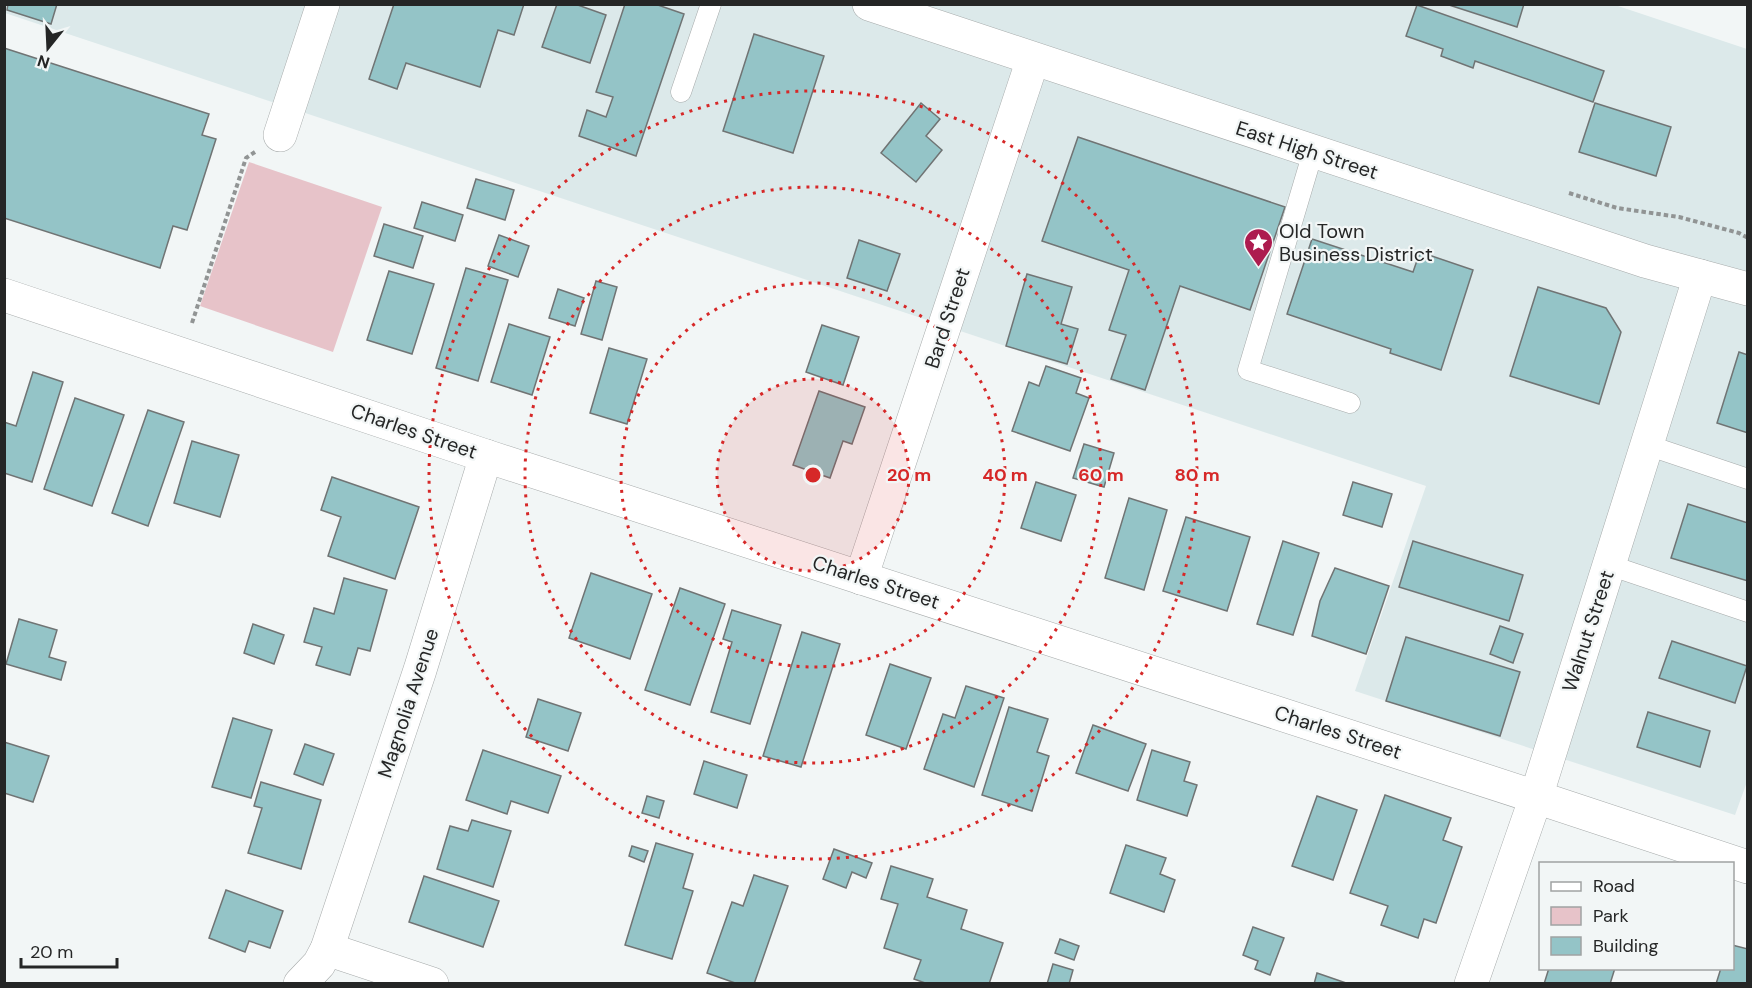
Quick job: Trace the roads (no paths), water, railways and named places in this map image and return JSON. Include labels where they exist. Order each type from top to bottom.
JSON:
[{"type":"street","points":[[280,135],[323,4]]},
{"type":"street","name":"East High Street","points":[[869,4],[1645,261],[1748,289]]},
{"type":"street","name":"Bard Street","points":[[861,578],[1033,59]]},
{"type":"street","name":"Walnut Street","points":[[1471,984],[1536,797],[1700,276]]},
{"type":"street","name":"Charles Street","points":[[4,296],[486,456],[1733,862]]},
{"type":"street","name":"Magnolia Avenue","points":[[300,984],[319,964],[327,949],[420,670],[486,456]]},
{"type":"street","points":[[327,949],[432,984]]},
{"type":"lane","points":[[681,92],[711,4]]},
{"type":"lane","points":[[1313,152],[1248,370],[1350,403]]},
{"type":"lane","points":[[1647,445],[1748,479]]},
{"type":"lane","points":[[1609,565],[1748,612]]},
{"type":"place","name":"Old Town Business District","points":[[1258,268]]}]
